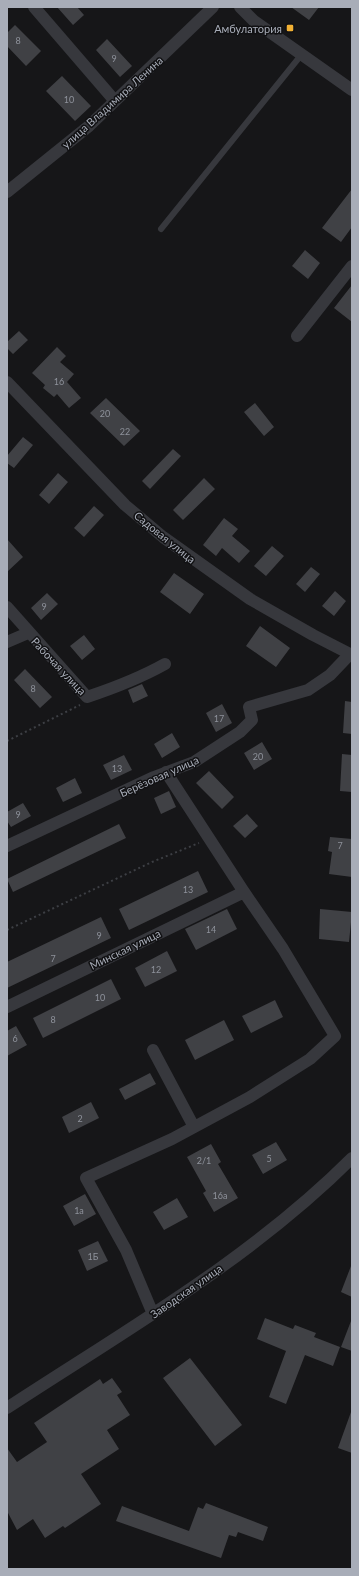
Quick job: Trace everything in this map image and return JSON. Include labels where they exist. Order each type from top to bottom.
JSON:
[{"type":"street","points":[[34,7],[116,101]]},
{"type":"street","name":"улица Владимира Ленина","points":[[7,192],[89,126],[213,7]]},
{"type":"street","points":[[240,7],[254,21],[352,90]]},
{"type":"street","points":[[297,336],[352,266]]},
{"type":"street","name":"Садовая улица","points":[[7,382],[125,505],[162,537],[250,599],[351,654]]},
{"type":"street","name":"Рабочая улица","points":[[7,607],[87,697],[143,676],[165,664]]},
{"type":"street","points":[[7,642],[28,632]]},
{"type":"street","name":"Берёзовая улица","points":[[7,846],[166,772],[194,762],[240,732],[252,720],[250,708],[308,690],[330,675],[351,654]]},
{"type":"street","points":[[153,1314],[126,1250],[86,1178],[172,1140],[250,1097],[310,1059],[335,1036],[283,949],[166,772]]},
{"type":"street","name":"Минская улица","points":[[7,1006],[244,892]]},
{"type":"street","points":[[152,1050],[194,1127]]},
{"type":"street","name":"Заводская улица","points":[[7,1408],[153,1314],[288,1216],[320,1189],[352,1158]]},
{"type":"lane","points":[[161,229],[302,54]]},
{"type":"path","points":[[7,741],[81,705],[87,697]]},
{"type":"path","points":[[7,930],[152,862],[209,839]]},
{"type":"building","points":[[57,7],[77,7],[84,15],[73,25]]},
{"type":"building","points":[[291,7],[319,7],[309,20]]},
{"type":"building","points":[[15,25],[41,51],[26,66],[7,46],[7,33]]},
{"type":"building","points":[[107,39],[132,66],[120,77],[96,50]]},
{"type":"building","points":[[62,76],[91,106],[75,121],[46,91]]},
{"type":"building","points":[[352,189],[352,227],[341,242],[322,228]]},
{"type":"building","points":[[305,250],[320,263],[308,279],[292,266]]},
{"type":"building","points":[[352,285],[352,322],[334,308]]},
{"type":"building","points":[[19,331],[28,340],[13,354],[7,348],[7,342]]},
{"type":"building","points":[[57,347],[66,356],[60,362],[74,374],[67,382],[81,398],[69,408],[57,394],[54,397],[43,388],[45,385],[32,373]]},
{"type":"building","points":[[106,398],[140,431],[124,446],[90,413]]},
{"type":"building","points":[[255,403],[274,427],[264,436],[244,412]]},
{"type":"building","points":[[23,437],[33,445],[14,468],[7,463],[7,456]]},
{"type":"building","points":[[173,449],[181,456],[150,489],[142,481]]},
{"type":"building","points":[[58,473],[68,482],[49,504],[39,495]]},
{"type":"building","points":[[204,478],[215,489],[183,520],[173,510]]},
{"type":"building","points":[[94,506],[104,515],[84,537],[74,528]]},
{"type":"building","points":[[224,518],[238,529],[232,536],[250,551],[239,563],[222,548],[216,556],[203,545]]},
{"type":"building","points":[[7,539],[23,557],[7,572]]},
{"type":"building","points":[[272,546],[284,556],[266,576],[254,566]]},
{"type":"building","points":[[311,567],[320,574],[305,592],[296,584]]},
{"type":"building","points":[[174,573],[204,594],[190,614],[160,592]]},
{"type":"building","points":[[335,591],[346,601],[334,616],[322,606]]},
{"type":"building","points":[[47,593],[58,604],[41,620],[31,608]]},
{"type":"building","points":[[260,626],[290,648],[276,667],[246,646]]},
{"type":"building","points":[[84,635],[95,649],[82,660],[70,646]]},
{"type":"building","points":[[25,669],[52,697],[40,708],[14,680]]},
{"type":"building","points":[[142,684],[148,696],[133,703],[128,690]]},
{"type":"building","points":[[345,701],[352,702],[352,734],[343,733]]},
{"type":"building","points":[[222,704],[232,723],[216,732],[206,713]]},
{"type":"building","points":[[172,733],[180,747],[162,758],[154,744]]},
{"type":"building","points":[[262,742],[272,759],[254,770],[244,753]]},
{"type":"building","points":[[342,754],[352,755],[352,792],[340,791]]},
{"type":"building","points":[[124,755],[132,770],[111,780],[103,765]]},
{"type":"building","points":[[209,771],[234,797],[222,809],[196,783]]},
{"type":"building","points":[[75,778],[82,793],[63,802],[56,788]]},
{"type":"building","points":[[169,791],[176,807],[161,814],[154,798]]},
{"type":"building","points":[[23,803],[31,816],[11,827],[7,821],[7,812]]},
{"type":"building","points":[[247,814],[258,826],[245,838],[233,826]]},
{"type":"building","points":[[119,824],[126,838],[13,892],[7,879]]},
{"type":"building","points":[[330,837],[352,839],[352,877],[329,874],[332,852],[328,851]]},
{"type":"building","points":[[198,871],[208,892],[129,930],[119,909]]},
{"type":"building","points":[[227,909],[237,929],[196,950],[185,929]]},
{"type":"building","points":[[320,909],[352,912],[349,942],[319,939]]},
{"type":"building","points":[[101,917],[111,938],[7,988],[7,962]]},
{"type":"building","points":[[167,951],[177,971],[145,987],[135,968]]},
{"type":"building","points":[[111,979],[121,999],[43,1038],[33,1018]]},
{"type":"building","points":[[275,1000],[283,1017],[251,1033],[242,1016]]},
{"type":"building","points":[[224,1020],[234,1040],[195,1060],[185,1040]]},
{"type":"building","points":[[16,1026],[27,1045],[7,1056],[7,1031]]},
{"type":"building","points":[[150,1073],[156,1084],[125,1100],[119,1089]]},
{"type":"building","points":[[91,1102],[99,1118],[69,1133],[62,1117]]},
{"type":"building","points":[[276,1142],[287,1160],[263,1174],[252,1155]]},
{"type":"building","points":[[211,1144],[221,1162],[218,1164],[238,1198],[214,1212],[203,1193],[206,1191],[187,1157]]},
{"type":"building","points":[[85,1194],[96,1214],[74,1226],[63,1206]]},
{"type":"building","points":[[177,1198],[188,1217],[164,1230],[153,1212]]},
{"type":"building","points":[[98,1241],[108,1261],[87,1271],[78,1250]]},
{"type":"building","points":[[352,1266],[352,1297],[341,1292]]},
{"type":"building","points":[[265,1318],[293,1329],[295,1325],[316,1333],[314,1337],[340,1347],[333,1366],[305,1355],[286,1404],[269,1397],[286,1351],[257,1339]]},
{"type":"building","points":[[351,1321],[352,1322],[352,1351],[341,1347]]},
{"type":"building","points":[[190,1358],[242,1425],[215,1446],[163,1378]]},
{"type":"building","points":[[112,1378],[122,1392],[117,1395],[130,1415],[107,1430],[119,1449],[81,1474],[101,1504],[65,1528],[63,1526],[45,1538],[33,1519],[17,1530],[7,1511],[7,1448],[17,1462],[47,1442],[34,1423],[100,1379],[103,1384]]},
{"type":"building","points":[[351,1412],[352,1413],[352,1453],[338,1448]]},
{"type":"building","points":[[206,1503],[268,1527],[263,1541],[238,1532],[236,1537],[229,1535],[221,1558],[116,1521],[122,1506],[189,1531],[198,1507],[203,1509]]},
{"type":"place","name":"Амбулатория","points":[[290,28]]}]
